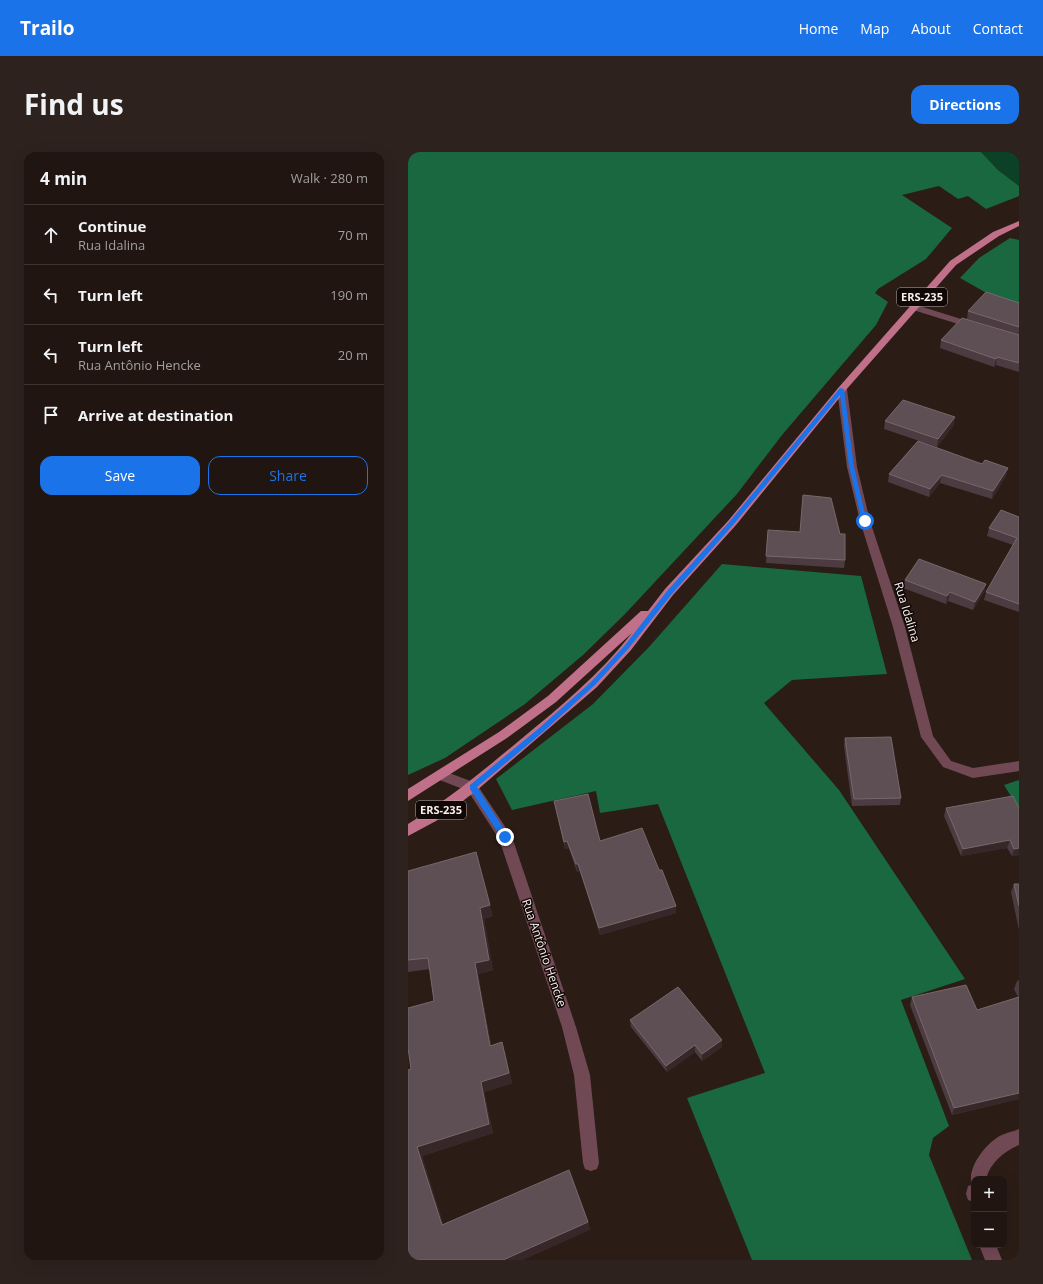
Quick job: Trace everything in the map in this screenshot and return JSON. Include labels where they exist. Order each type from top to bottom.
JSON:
[{"type":"main road","name":"ERS-235","points":[[408,830],[431,817],[472,787],[593,684],[627,647],[669,592],[732,522],[842,389],[953,263],[996,234],[1019,223]]},
{"type":"main road","name":"ERS-235","points":[[408,796],[503,735],[552,699],[669,592]]},
{"type":"street","points":[[913,307],[981,328]]},
{"type":"street","name":"Rua Idalina","points":[[842,389],[852,467],[865,521],[899,627],[927,737],[947,764],[973,773],[1019,766]]},
{"type":"street","points":[[441,775],[472,787]]},
{"type":"street","name":"Rua Antônio Hencke","points":[[472,787],[505,837],[569,1027],[582,1075],[591,1163]]},
{"type":"street","points":[[979,1176],[982,1164],[1003,1143],[1019,1137]]},
{"type":"street","points":[[988,1248],[994,1260]]},
{"type":"green space","points":[[408,152],[981,152],[998,170],[1019,186],[1019,196],[986,209],[968,196],[958,199],[939,186],[902,195],[952,228],[926,259],[878,289],[875,293],[888,302],[876,325],[782,435],[737,494],[625,614],[583,655],[525,704],[445,758],[408,775]]},
{"type":"green space","points":[[981,152],[1019,152],[1019,186],[998,170]]},
{"type":"green space","points":[[1010,238],[1019,240],[1019,305],[990,295],[960,278],[979,258]]},
{"type":"green space","points":[[722,564],[861,576],[887,674],[792,680],[764,703],[839,790],[965,979],[901,1000],[949,1126],[933,1138],[929,1155],[972,1260],[752,1260],[687,1098],[765,1073],[658,804],[600,813],[596,791],[512,810],[496,779],[593,704],[649,647]]},
{"type":"green space","points":[[1019,780],[1019,809],[1004,785]]},
{"type":"building","points":[[986,292],[1019,303],[1019,327],[968,311]]},
{"type":"building","points":[[962,318],[1019,335],[1019,363],[997,357],[996,359],[941,340]]},
{"type":"building","points":[[903,400],[955,417],[938,439],[885,421]]},
{"type":"building","points":[[918,441],[982,464],[985,460],[1008,468],[993,491],[942,475],[930,489],[889,474]]},
{"type":"building","points":[[803,495],[831,498],[840,534],[845,534],[845,560],[766,556],[768,530],[800,532]]},
{"type":"building","points":[[1001,510],[1019,517],[1019,604],[986,592],[1017,538],[989,528]]},
{"type":"building","points":[[919,559],[986,584],[975,602],[950,592],[947,596],[905,580]]},
{"type":"building","points":[[891,737],[901,798],[854,799],[845,738]]},
{"type":"building","points":[[588,794],[600,841],[642,828],[659,870],[662,870],[676,906],[599,928],[578,864],[576,864],[567,841],[564,842],[554,801]]},
{"type":"building","points":[[1013,796],[1019,808],[1019,848],[1014,849],[1010,840],[963,849],[946,808]]},
{"type":"building","points":[[476,852],[490,905],[480,908],[489,960],[475,963],[490,1046],[502,1042],[509,1073],[481,1082],[489,1124],[417,1147],[442,1225],[569,1170],[588,1222],[503,1260],[408,1260],[408,1070],[411,1069],[408,1048],[408,1008],[434,1001],[428,958],[408,960],[408,871]]},
{"type":"building","points":[[1014,884],[1019,884],[1019,906]]},
{"type":"building","points":[[966,985],[977,1010],[1019,997],[1019,1093],[954,1108],[912,997]]},
{"type":"building","points":[[678,987],[722,1040],[702,1054],[695,1045],[666,1066],[630,1020]]},
{"type":"route","points":[[505,837],[472,787],[593,684],[627,647],[669,592],[732,522],[842,389],[852,467],[865,521]]}]
